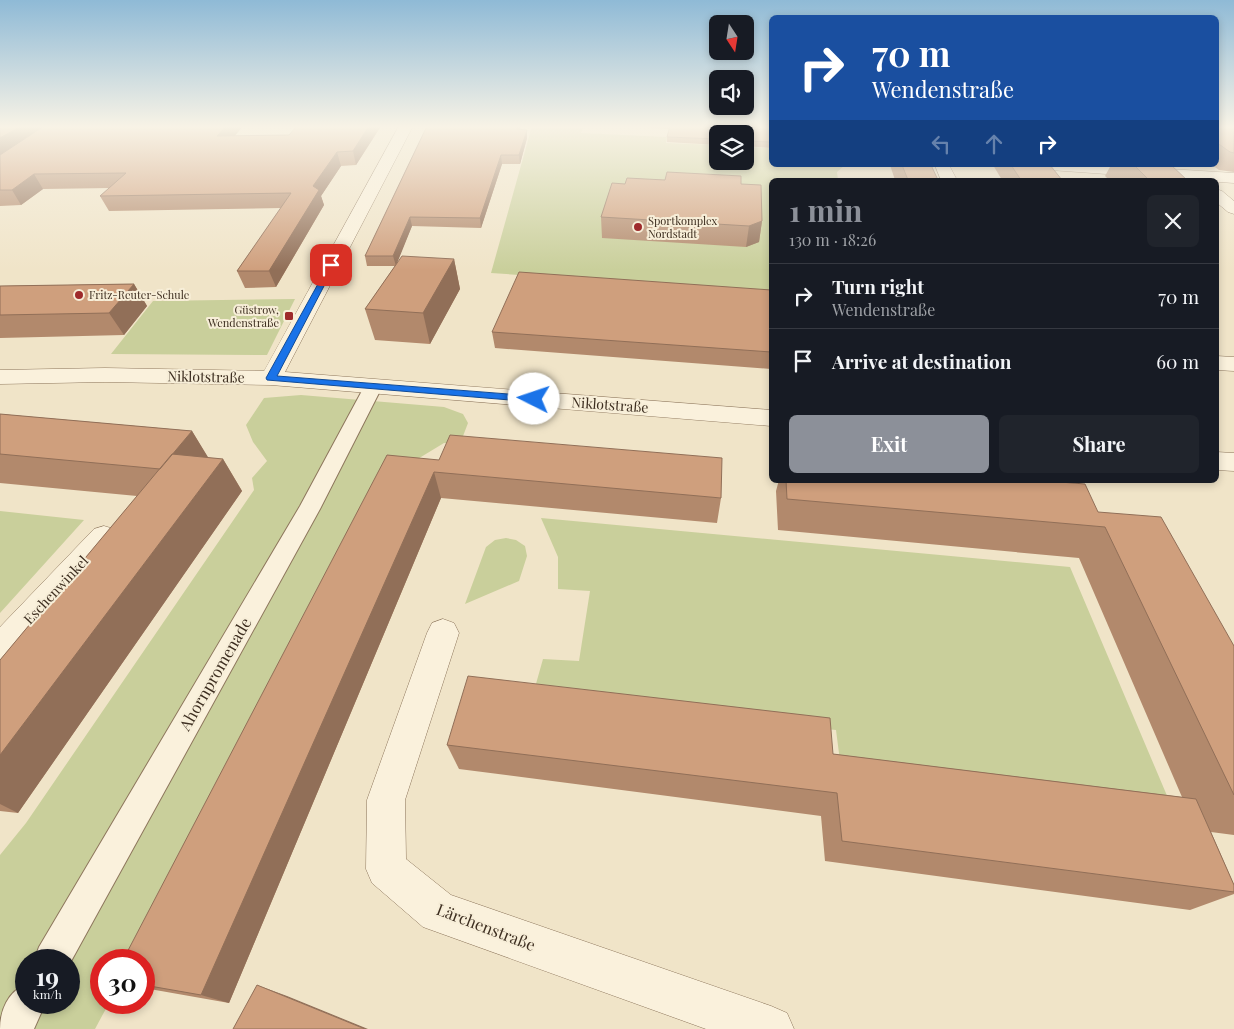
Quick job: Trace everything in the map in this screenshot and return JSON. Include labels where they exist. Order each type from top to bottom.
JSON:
[{"type":"street","points":[[271,378],[380,174]]},
{"type":"street","points":[[1158,174],[1234,178]]},
{"type":"street","points":[[1219,196],[1234,209]]},
{"type":"street","points":[[1219,363],[1234,364]]},
{"type":"street","name":"Niklotstraße","points":[[0,377],[105,375],[271,378],[769,418]]},
{"type":"street","name":"Ahornpromenade","points":[[58,949],[309,509],[373,387]]},
{"type":"street","points":[[1219,460],[1234,462]]},
{"type":"street","name":"Eschenwinkel","points":[[0,650],[111,529]]},
{"type":"street","name":"Lärchenstraße","points":[[443,633],[386,800],[386,869],[438,912],[771,1029]]},
{"type":"street","points":[[13,1029],[21,1014]]},
{"type":"green space","name":"Sportkomplex Nordstadt","points":[[519,174],[837,174],[838,178],[769,178],[769,292],[491,273]]},
{"type":"green space","points":[[295,299],[267,355],[111,354],[153,301]]},
{"type":"green space","points":[[301,395],[444,407],[463,414],[468,423],[460,444],[444,443],[416,460],[137,949],[90,949],[90,1014],[103,1014],[95,1029],[0,1029],[0,855],[26,823],[254,490],[252,478],[267,461],[253,442],[246,425],[264,398]]},
{"type":"green space","points":[[0,511],[84,520],[0,613]]},
{"type":"green space","points":[[541,518],[1070,567],[1168,798],[840,761],[836,730],[532,698],[543,659],[579,661],[590,591],[558,589],[558,557]]},
{"type":"green space","points":[[506,538],[516,540],[525,546],[527,556],[519,581],[465,604],[486,547],[495,540]]},
{"type":"building","points":[[0,174],[34,174],[12,190],[0,190]]},
{"type":"building","points":[[125,174],[321,174],[313,186],[319,190],[269,271],[237,271],[291,193],[100,196]]},
{"type":"building","points":[[404,174],[495,174],[480,218],[410,217],[393,256],[365,256]]},
{"type":"building","points":[[666,174],[741,176],[741,184],[761,185],[762,221],[749,226],[601,217],[612,183],[625,184],[627,178],[665,180]]},
{"type":"building","points":[[906,174],[935,174],[937,178],[907,178]]},
{"type":"building","points":[[1017,174],[1057,174],[1060,178],[1020,178]]},
{"type":"building","points":[[1143,174],[1181,174],[1185,178],[1147,178]]},
{"type":"building","points":[[402,256],[454,259],[423,313],[365,309]]},
{"type":"building","points":[[519,272],[769,290],[769,352],[492,332]]},
{"type":"building","points":[[134,284],[109,313],[0,315],[0,286]]},
{"type":"building","points":[[0,414],[192,431],[160,469],[0,454]]},
{"type":"building","points":[[450,435],[722,458],[721,498],[434,472],[201,995],[155,987],[155,949],[129,949],[387,455],[439,460]]},
{"type":"building","points":[[172,454],[223,459],[0,755],[0,660]]},
{"type":"building","points":[[786,483],[1072,483],[1085,484],[1098,512],[1161,517],[1234,646],[1234,795],[1105,527],[787,499]]},
{"type":"building","points":[[468,676],[830,718],[833,754],[1196,799],[1234,885],[1234,892],[842,841],[837,793],[447,745]]},
{"type":"building","points":[[257,985],[365,1029],[233,1029]]},
{"type":"place","name":"Sportkomplex Nordstadt","points":[[638,227]]},
{"type":"place","name":"Fritz-Reuter-Schule","points":[[79,295]]},
{"type":"place","name":"Güstrow, Wendenstraße","points":[[289,316]]},
{"type":"route","points":[[331,265],[271,378],[534,399]]}]
